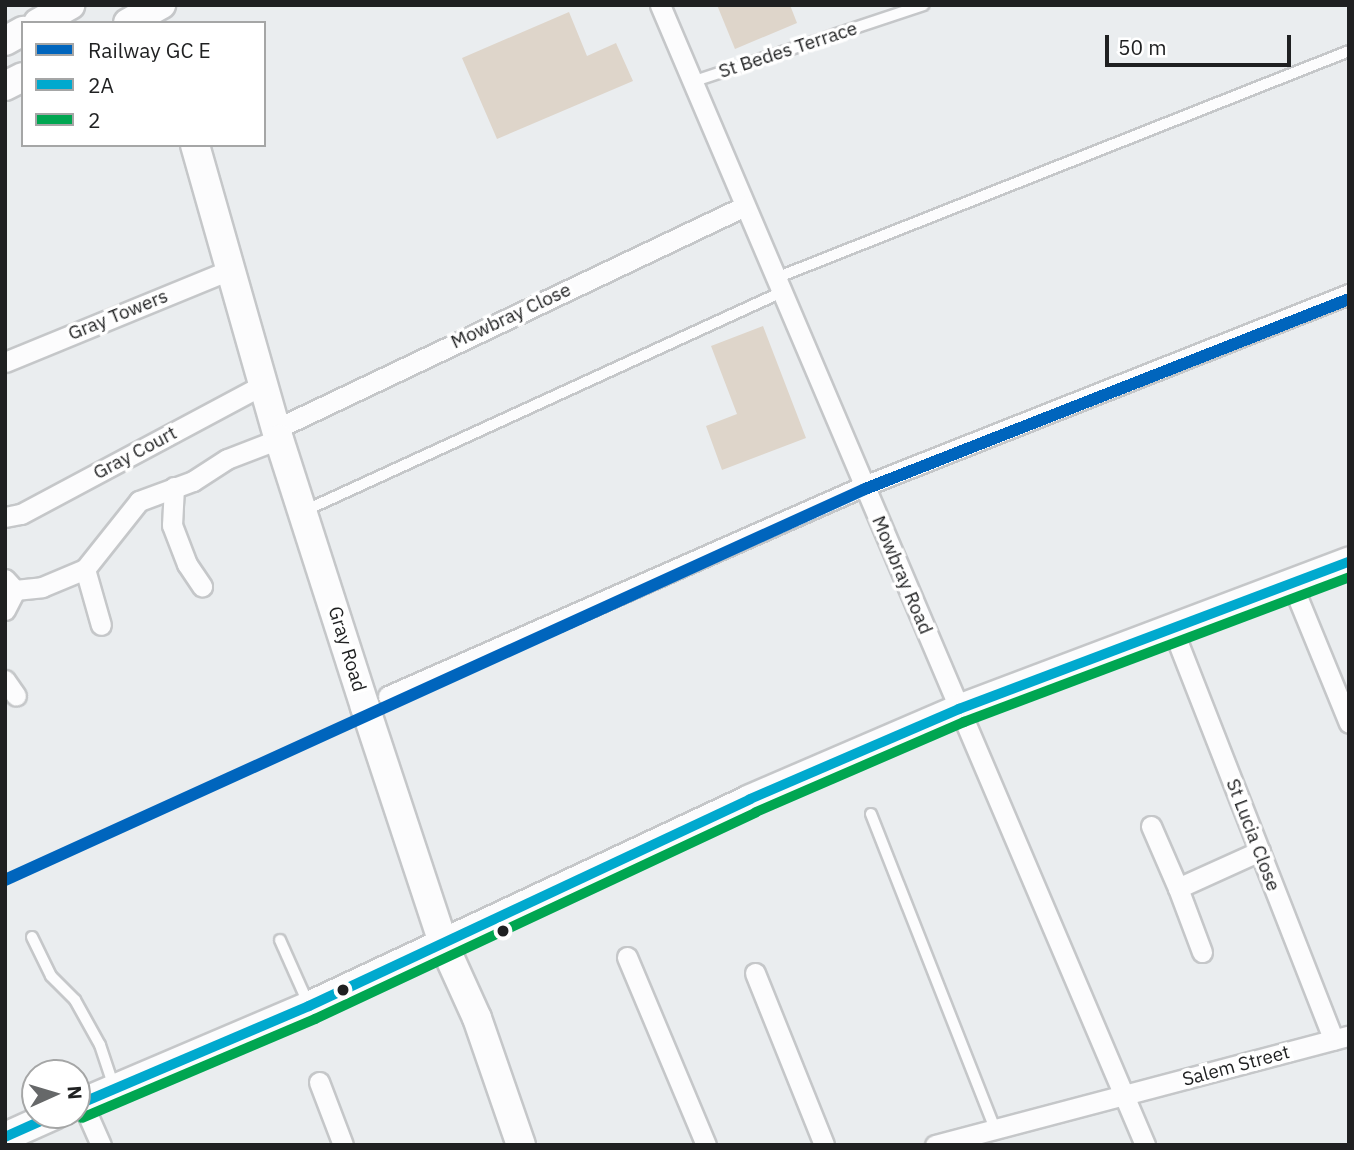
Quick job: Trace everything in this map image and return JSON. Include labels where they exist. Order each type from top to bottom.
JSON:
[{"type":"street","name":"Mowbray Road","points":[[660,5],[1144,1145]]},
{"type":"street","points":[[133,21],[157,11]]},
{"type":"street","points":[[5,41],[21,31]]},
{"type":"street","points":[[5,86],[21,78]]},
{"type":"street","name":"Gray Road","points":[[196,147],[263,385],[443,943],[477,1018],[521,1145]]},
{"type":"street","name":"Mowbray Close","points":[[85,569],[139,501],[174,487],[278,433],[745,206]]},
{"type":"street","name":"Gray Towers","points":[[5,362],[232,269]]},
{"type":"street","points":[[388,696],[864,486],[1349,293]]},
{"type":"street","name":"Gray Court","points":[[5,517],[21,514],[263,385]]},
{"type":"street","points":[[174,487],[172,525],[187,564],[202,586]]},
{"type":"street","points":[[91,1098],[309,1006],[750,799],[959,709],[1349,562]]},
{"type":"street","points":[[5,610],[10,584],[42,587],[85,569],[101,625]]},
{"type":"street","points":[[1292,584],[1349,723]]},
{"type":"street","name":"St Lucia Close","points":[[1173,630],[1259,850],[1341,1038]]},
{"type":"street","points":[[1152,826],[1202,952]]},
{"type":"street","points":[[1178,888],[1259,850]]},
{"type":"street","points":[[626,957],[706,1145]]},
{"type":"street","points":[[755,973],[824,1145]]},
{"type":"street","name":"Salem Street","points":[[935,1145],[1341,1038]]},
{"type":"street","points":[[319,1082],[343,1145]]},
{"type":"street","points":[[91,1125],[101,1145]]},
{"type":"street","points":[[5,1137],[23,1129]]},
{"type":"lane","name":"St Bedes Terrace","points":[[692,82],[924,5]]},
{"type":"lane","points":[[304,511],[779,285],[1349,51]]},
{"type":"lane","points":[[871,814],[995,1129]]},
{"type":"lane","points":[[32,937],[51,976],[75,1000],[100,1045],[114,1088]]},
{"type":"lane","points":[[280,940],[309,1006]]},
{"type":"building","points":[[717,5],[790,5],[797,23],[735,49]]},
{"type":"building","points":[[569,12],[587,56],[616,43],[633,81],[497,139],[462,58]]},
{"type":"building","points":[[763,326],[806,438],[722,470],[706,426],[737,414],[711,346]]},
{"type":"transit line","points":[[5,880],[865,489],[1349,299]]},
{"type":"transit line","name":"2A","points":[[91,1099],[309,1006],[750,799],[959,709],[1349,562]]},
{"type":"transit line","name":"2","points":[[91,1114],[315,1019],[756,812],[964,722],[1349,577]]},
{"type":"transit line","name":"2A","points":[[5,1137],[23,1129]]}]
